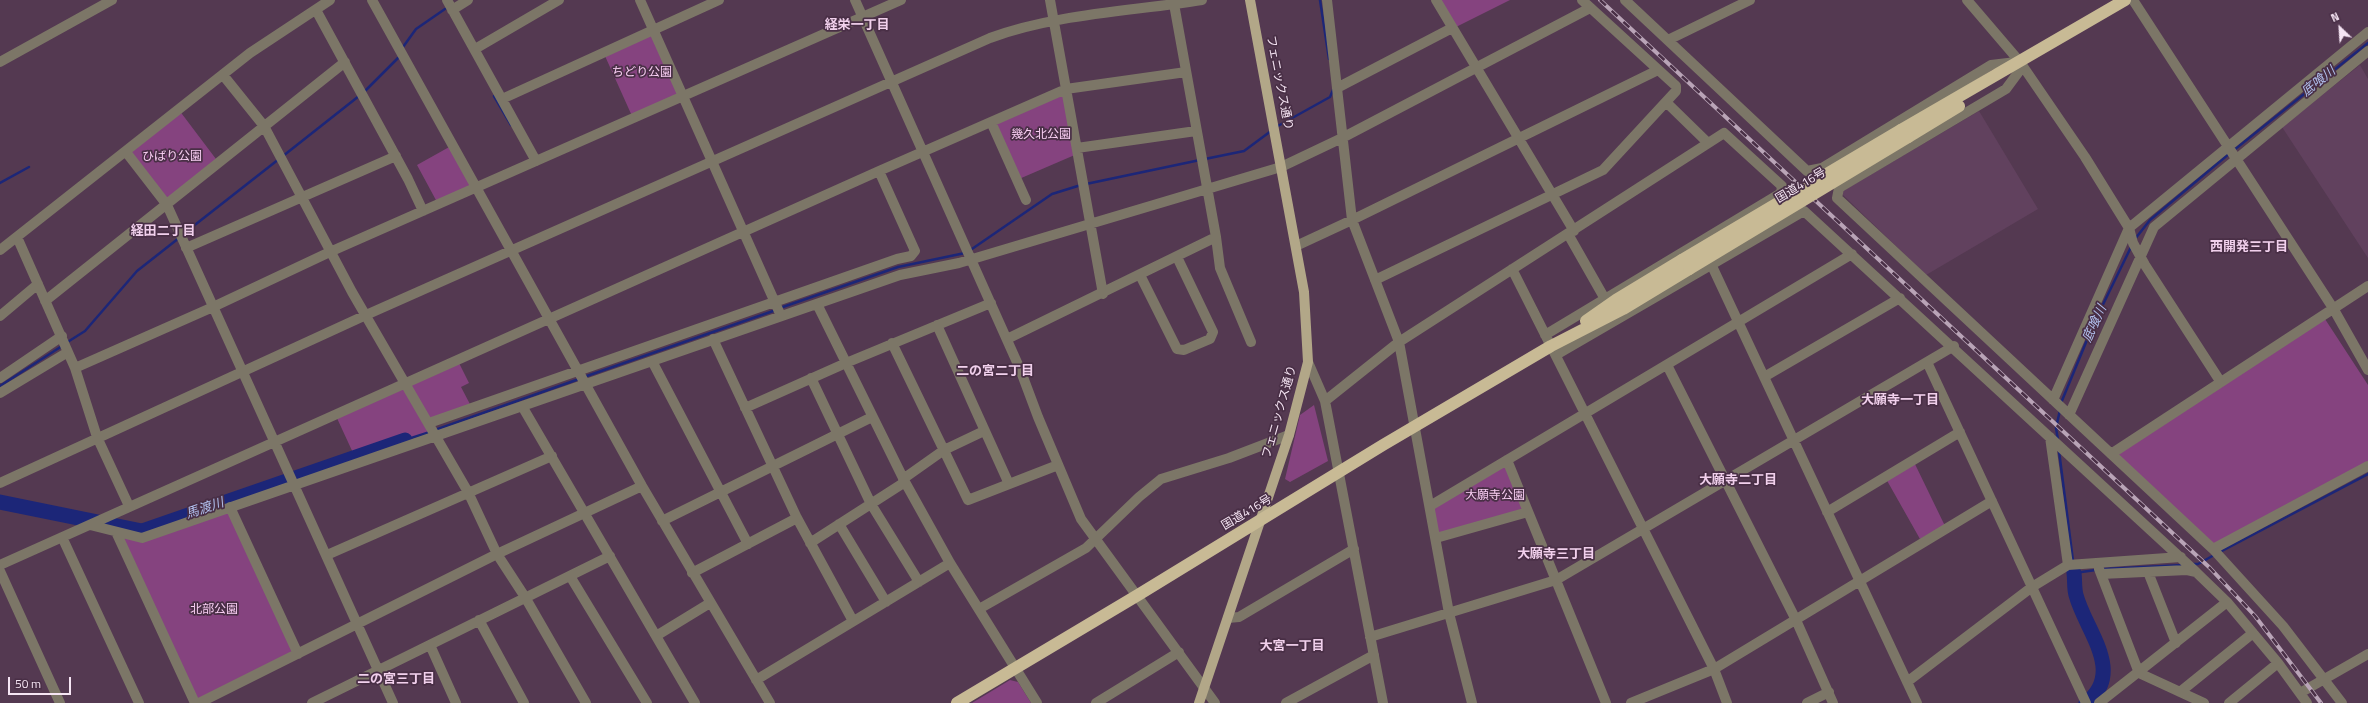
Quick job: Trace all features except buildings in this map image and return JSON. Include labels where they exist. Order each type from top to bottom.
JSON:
[{"type":"highway","name":"国道416号","points":[[957,703],[1016,669],[1415,426],[1553,350],[1616,300],[1686,265],[2022,64],[2125,0]]},
{"type":"main road","name":"フェニックス通り","points":[[1198,703],[1228,618],[1288,435],[1308,362],[1306,305],[1250,0]]},
{"type":"street","points":[[0,62],[112,0]]},
{"type":"street","points":[[0,250],[250,53],[330,0]]},
{"type":"street","points":[[372,0],[642,486],[770,703]]},
{"type":"street","points":[[468,0],[449,3],[536,161]]},
{"type":"street","points":[[475,49],[559,0]]},
{"type":"street","points":[[640,0],[781,316]]},
{"type":"street","points":[[502,99],[719,0]]},
{"type":"street","points":[[855,0],[991,302],[1081,519],[1138,595],[1215,703]]},
{"type":"street","points":[[75,368],[213,307],[332,251],[682,95],[901,0]]},
{"type":"street","points":[[1050,0],[1103,294]]},
{"type":"street","points":[[0,483],[97,437],[511,250],[892,80],[1011,30],[1054,22],[1202,0]]},
{"type":"street","points":[[1327,0],[1352,220],[1399,342],[1449,613],[1472,703]]},
{"type":"street","points":[[1436,0],[1552,195],[1605,299]]},
{"type":"street","points":[[1375,280],[1603,170],[1676,90],[1676,86],[1582,0]]},
{"type":"street","points":[[1625,0],[1808,171],[1822,168],[1991,65],[2022,64]]},
{"type":"street","points":[[1668,40],[1750,0]]},
{"type":"street","points":[[1967,0],[2022,64],[2085,157],[2129,228],[2133,243],[2140,256],[2220,381]]},
{"type":"street","points":[[2133,0],[2333,308],[2368,370]]},
{"type":"street","points":[[1174,4],[1216,237],[1220,268],[1251,342]]},
{"type":"street","points":[[90,525],[142,538],[293,484],[900,275],[971,259],[1281,167],[1342,138],[1590,8]]},
{"type":"street","points":[[316,10],[396,156],[423,211]]},
{"type":"street","points":[[1337,88],[1452,28]]},
{"type":"street","points":[[2053,400],[2129,228],[2368,32]]},
{"type":"street","points":[[2069,415],[2154,227],[2368,51]]},
{"type":"street","points":[[46,300],[167,205],[344,62]]},
{"type":"street","points":[[2022,64],[2006,89],[1839,188],[1837,198],[2213,549],[2283,626],[2342,703]]},
{"type":"street","points":[[1296,246],[1658,70]]},
{"type":"street","points":[[0,565],[549,318],[923,151],[1066,89],[1186,72]]},
{"type":"street","points":[[223,75],[264,126],[302,199],[366,315],[468,492],[498,554],[525,597],[586,703]]},
{"type":"street","points":[[1666,102],[1708,143]]},
{"type":"street","points":[[991,122],[1026,200]]},
{"type":"street","points":[[1077,148],[1196,131]]},
{"type":"street","points":[[1325,401],[1399,342],[1571,233],[1724,133],[1782,186],[1781,193]]},
{"type":"street","points":[[126,152],[167,205],[393,703]]},
{"type":"street","points":[[186,248],[302,199],[396,156]]},
{"type":"street","points":[[1822,168],[1839,188]]},
{"type":"street","points":[[428,423],[897,258],[914,254],[915,251],[879,171]]},
{"type":"street","points":[[1781,193],[1801,213]]},
{"type":"street","points":[[1545,335],[1781,193]]},
{"type":"street","points":[[1553,350],[1712,266],[1804,211],[1954,346],[2050,437],[2181,557],[2227,602],[2278,662],[2302,699],[2324,678],[2368,655]]},
{"type":"street","points":[[17,237],[62,336],[75,368],[97,437],[129,506]]},
{"type":"street","points":[[1007,339],[1103,294],[1216,237]]},
{"type":"street","points":[[1430,506],[1852,254]]},
{"type":"street","points":[[1140,275],[1178,349],[1184,350],[1210,339],[1213,332],[1177,257]]},
{"type":"street","points":[[1712,266],[1917,703]]},
{"type":"street","points":[[1512,270],[1714,669],[1727,703]]},
{"type":"street","points":[[0,316],[38,284]]},
{"type":"street","points":[[2111,454],[2220,381],[2368,286]]},
{"type":"street","points":[[1764,377],[1900,298]]},
{"type":"street","points":[[745,408],[846,362],[991,302]]},
{"type":"street","points":[[816,304],[904,480],[950,563],[1037,703]]},
{"type":"street","points":[[937,325],[1008,484]]},
{"type":"street","points":[[0,378],[62,336]]},
{"type":"street","points":[[713,339],[797,518],[853,621]]},
{"type":"street","points":[[892,343],[968,500],[1058,465]]},
{"type":"street","points":[[1370,637],[1556,580],[1954,346]]},
{"type":"street","points":[[0,393],[68,352]]},
{"type":"street","points":[[652,361],[748,544]]},
{"type":"street","points":[[1308,362],[1325,401],[1383,703]]},
{"type":"street","points":[[1927,362],[2086,703]]},
{"type":"street","points":[[1667,365],[1796,620],[1834,703]]},
{"type":"street","points":[[811,378],[871,504],[919,582]]},
{"type":"street","points":[[522,406],[695,703]]},
{"type":"street","points":[[662,521],[772,465],[872,417]]},
{"type":"street","points":[[810,542],[871,504],[944,450],[984,431]]},
{"type":"street","points":[[1827,512],[1960,432]]},
{"type":"street","points":[[979,609],[1086,548],[1139,497],[1161,479],[1230,458],[1288,435]]},
{"type":"street","points":[[2050,437],[2068,565]]},
{"type":"street","points":[[327,555],[552,456]]},
{"type":"street","points":[[1507,460],[1606,703]]},
{"type":"street","points":[[2213,549],[2368,466]]},
{"type":"street","points":[[199,703],[498,554],[642,486]]},
{"type":"street","points":[[1631,703],[1714,669],[1992,501]]},
{"type":"street","points":[[230,507],[298,654]]},
{"type":"street","points":[[1436,538],[1528,512]]},
{"type":"street","points":[[692,573],[797,518]]},
{"type":"street","points":[[839,524],[886,602]]},
{"type":"street","points":[[116,532],[195,703]]},
{"type":"street","points":[[62,537],[139,703]]},
{"type":"street","points":[[1228,618],[1239,617],[1354,548]]},
{"type":"street","points":[[312,703],[610,556]]},
{"type":"street","points":[[1907,682],[2032,587],[2068,565],[2181,557]]},
{"type":"street","points":[[756,680],[950,563]]},
{"type":"street","points":[[2097,563],[2139,673],[2204,703]]},
{"type":"street","points":[[2101,574],[2187,570],[2196,572]]},
{"type":"street","points":[[0,571],[60,703]]},
{"type":"street","points":[[2148,572],[2176,643]]},
{"type":"street","points":[[570,576],[647,703]]},
{"type":"street","points":[[2099,703],[2139,673],[2227,602]]},
{"type":"street","points":[[656,636],[710,603]]},
{"type":"street","points":[[479,620],[524,703]]},
{"type":"street","points":[[2180,692],[2253,633]]},
{"type":"street","points":[[430,645],[456,703]]},
{"type":"street","points":[[1096,703],[1179,652]]},
{"type":"street","points":[[1286,703],[1374,655]]},
{"type":"street","points":[[2229,703],[2278,662]]},
{"type":"street","points":[[1807,703],[1829,692]]},
{"type":"shaded area","points":[[2360,65],[2368,79],[2368,258],[2282,127]]},
{"type":"shaded area","points":[[1979,111],[2038,209],[1926,275],[1843,195],[1843,191]]},
{"type":"green space","points":[[1437,0],[1510,0],[1454,28]]},
{"type":"green space","name":"ちどり公園","points":[[654,34],[680,93],[632,116],[605,56]]},
{"type":"green space","name":"幾久北公園","points":[[1066,91],[1077,154],[1019,179],[993,123]]},
{"type":"green space","name":"ひばり公園","points":[[179,110],[219,163],[167,205],[126,152]]},
{"type":"green space","points":[[451,146],[473,185],[437,202],[417,165]]},
{"type":"green space","points":[[2325,319],[2368,385],[2368,462],[2211,547],[2114,457]]},
{"type":"green space","points":[[459,363],[469,383],[461,387],[472,408],[430,423],[433,431],[354,455],[336,416]]},
{"type":"green space","points":[[1314,405],[1328,461],[1290,482],[1285,479],[1300,415]]},
{"type":"green space","points":[[1913,460],[1945,526],[1920,539],[1885,477]]},
{"type":"green space","name":"大願寺公園","points":[[1503,465],[1509,467],[1526,511],[1437,536],[1432,507]]},
{"type":"green space","name":"北部公園","points":[[230,509],[296,653],[195,702],[117,533],[142,539]]},
{"type":"green space","points":[[1010,680],[1018,682],[1031,703],[972,703]]},
{"type":"waterway","points":[[1320,0],[1329,59]]},
{"type":"waterway","points":[[403,47],[416,29],[445,9]]},
{"type":"waterway","name":"底喰川","points":[[2234,150],[2368,43]]},
{"type":"waterway","points":[[363,93],[398,58]]},
{"type":"waterway","points":[[1276,127],[1330,97],[1333,90]]},
{"type":"waterway","points":[[283,156],[359,96]]},
{"type":"waterway","points":[[494,96],[511,125]]},
{"type":"waterway","points":[[1205,159],[1244,151],[1271,131]]},
{"type":"waterway","name":"底喰川","points":[[2135,239],[2150,220],[2230,153]]},
{"type":"waterway","points":[[182,235],[279,159]]},
{"type":"waterway","points":[[1086,184],[1200,160]]},
{"type":"waterway","points":[[0,183],[29,167]]},
{"type":"waterway","points":[[969,251],[1052,194],[1081,185]]},
{"type":"waterway","points":[[66,343],[85,331],[137,271],[179,238]]},
{"type":"waterway","name":"底喰川","points":[[2061,403],[2094,323],[2132,245]]},
{"type":"waterway","points":[[780,308],[898,267],[965,253]]},
{"type":"waterway","points":[[584,377],[776,310]]},
{"type":"waterway","points":[[0,386],[62,346]]},
{"type":"waterway","points":[[435,430],[579,379]]},
{"type":"waterway","name":"底喰川","points":[[2058,440],[2056,428],[2060,410]]},
{"type":"waterway","points":[[405,440],[430,432]]},
{"type":"waterway","name":"馬渡川","points":[[0,502],[142,531],[405,440]]},
{"type":"waterway","name":"底喰川","points":[[2059,451],[2073,561]]},
{"type":"waterway","points":[[2220,552],[2368,474]]},
{"type":"waterway","points":[[2193,564],[2198,564],[2216,554]]},
{"type":"waterway","points":[[2103,569],[2184,565]]},
{"type":"waterway","points":[[2074,566],[2074,573],[2096,570]]},
{"type":"waterway","name":"底喰川","points":[[2074,573],[2076,595],[2094,636],[2103,664],[2103,678],[2097,691],[2086,703]]},
{"type":"railway","points":[[1600,0],[2210,568],[2255,616],[2321,703]]},
{"type":"district","name":"経栄一丁目","points":[[857,26]]},
{"type":"district","name":"経田二丁目","points":[[163,232]]},
{"type":"district","name":"西開発三丁目","points":[[2249,248]]},
{"type":"district","name":"二の宮二丁目","points":[[995,372]]},
{"type":"district","name":"大願寺一丁目","points":[[1900,401]]},
{"type":"district","name":"大願寺二丁目","points":[[1738,481]]},
{"type":"district","name":"大願寺三丁目","points":[[1556,555]]},
{"type":"district","name":"大宮一丁目","points":[[1292,647]]},
{"type":"district","name":"二の宮三丁目","points":[[396,680]]}]
